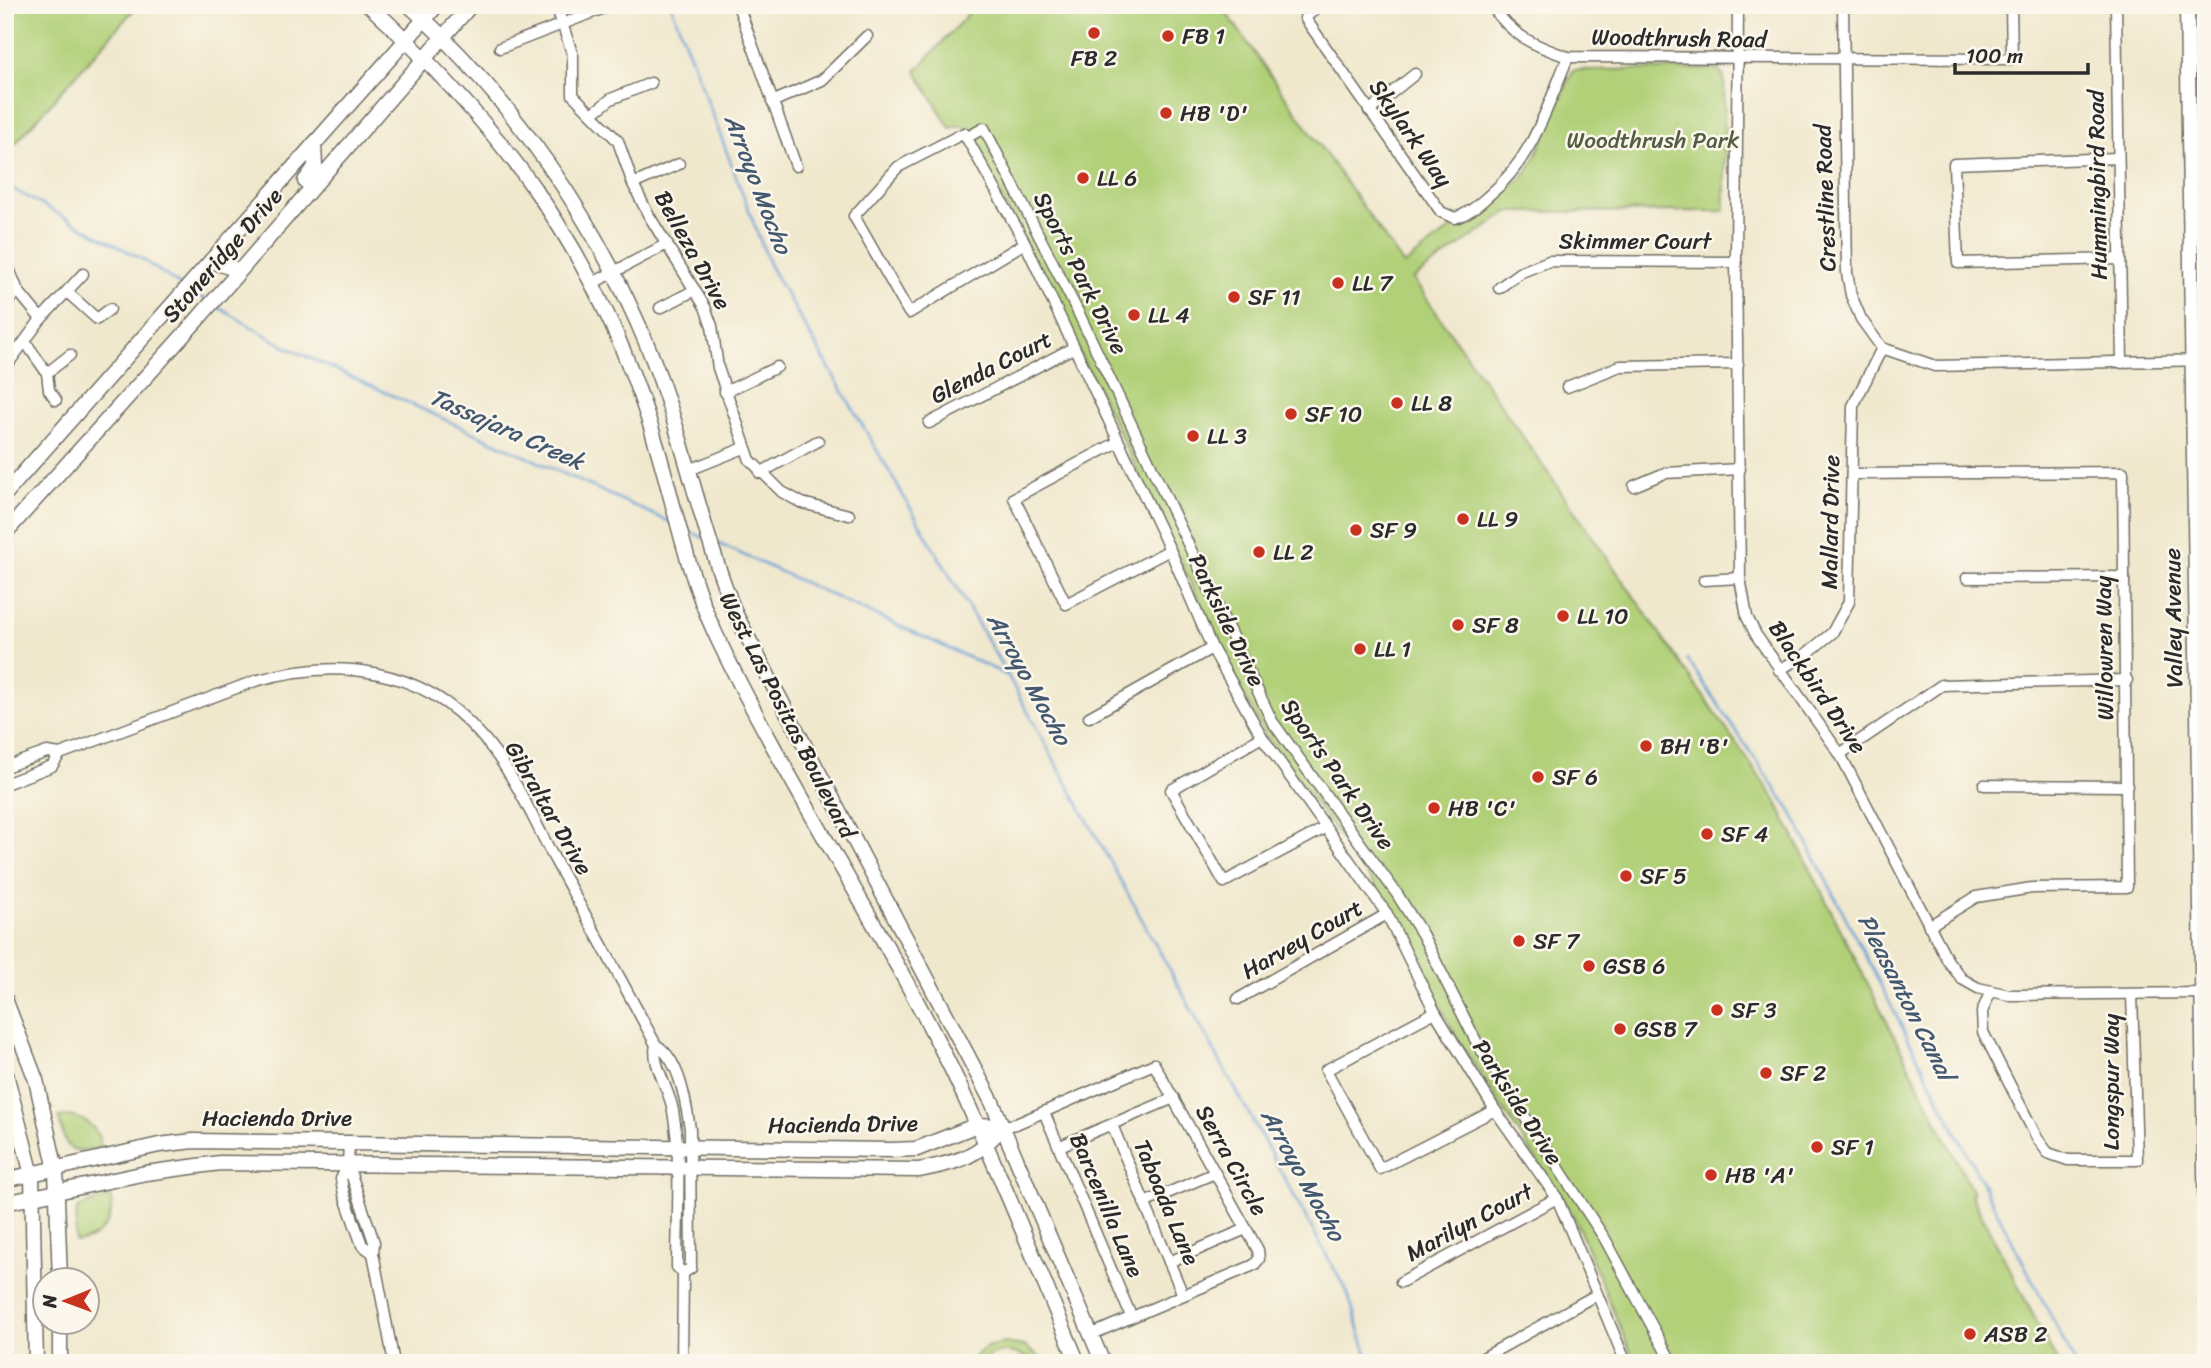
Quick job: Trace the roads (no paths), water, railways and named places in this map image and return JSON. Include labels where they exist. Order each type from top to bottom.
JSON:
[{"type":"main road","name":"West Las Positas Boulevard","points":[[369,5],[425,58],[511,153],[563,230],[593,283],[631,368],[649,420],[679,530],[704,606],[739,680],[951,1068],[1078,1363]]},
{"type":"main road","name":"West Las Positas Boulevard","points":[[409,5],[443,37],[546,160],[612,273],[648,347],[689,470],[712,551],[736,615],[971,1059],[1003,1126],[1103,1363]]},
{"type":"main road","name":"Stoneridge Drive","points":[[5,494],[437,5]]},
{"type":"main road","name":"Stoneridge Drive","points":[[5,533],[197,320],[471,5]]},
{"type":"main road","name":"Valley Avenue","points":[[2187,9],[2198,360],[2206,1230]]},
{"type":"main road","points":[[2204,10],[2206,205]]},
{"type":"main road","points":[[278,227],[287,202],[315,167],[314,144]]},
{"type":"main road","points":[[211,261],[238,270]]},
{"type":"main road","points":[[5,999],[36,1080],[56,1170],[60,1266]]},
{"type":"main road","points":[[5,1070],[32,1175],[36,1363]]},
{"type":"main road","name":"Hacienda Drive","points":[[5,1180],[159,1145],[193,1141],[349,1140],[917,1149],[977,1125],[1003,1126]]},
{"type":"main road","name":"Hacienda Drive","points":[[5,1203],[190,1166],[220,1163],[919,1170],[949,1164],[986,1147],[1003,1126]]},
{"type":"main road","points":[[60,1336],[60,1363]]},
{"type":"street","name":"Belleza Drive","points":[[556,5],[573,56],[573,95],[618,141],[633,184],[695,290],[712,326],[718,368],[744,448],[760,473],[782,492],[802,503],[849,515]]},
{"type":"street","points":[[500,48],[612,5]]},
{"type":"street","points":[[738,5],[796,166]]},
{"type":"street","name":"Skylark Way","points":[[1319,5],[1305,18],[1441,212],[1455,218],[1466,215],[1509,179],[1526,157],[1568,57]]},
{"type":"street","name":"Woodthrush Road","points":[[1491,5],[1502,21],[1530,44],[1568,57],[1737,60],[2012,59],[2011,5]]},
{"type":"street","name":"Blackbird Drive","points":[[1738,5],[1736,262],[1740,578],[1746,617],[1779,670],[1840,754],[1929,926],[1962,979],[1990,993],[2204,993]]},
{"type":"street","name":"Crestline Road","points":[[1843,5],[1847,273],[1851,295],[1861,319],[1882,348]]},
{"type":"street","name":"Hummingbird Road","points":[[2116,5],[2122,363]]},
{"type":"street","points":[[2187,9],[2204,10]]},
{"type":"street","points":[[772,102],[822,80],[867,36]]},
{"type":"street","points":[[1369,111],[1415,74]]},
{"type":"street","points":[[592,114],[611,99],[651,83]]},
{"type":"street","name":"Sports Park Drive","points":[[965,136],[984,128],[1080,316],[1272,721],[1416,924],[1478,1045],[1605,1239],[1672,1363]]},
{"type":"street","points":[[965,136],[898,167],[854,216],[909,313],[1024,243]]},
{"type":"street","name":"Parkside Drive","points":[[965,136],[1024,243],[1170,550],[1212,648],[1262,737],[1387,914],[1435,1012],[1495,1110],[1557,1198],[1626,1363]]},
{"type":"street","points":[[2118,158],[1954,164],[1958,262],[2120,259]]},
{"type":"street","points":[[633,184],[679,164]]},
{"type":"street","points":[[593,283],[667,244]]},
{"type":"street","points":[[5,259],[18,291],[41,319]]},
{"type":"street","name":"Skimmer Court","points":[[1499,288],[1519,273],[1549,261],[1736,262]]},
{"type":"street","points":[[5,368],[26,343],[41,319],[83,274]]},
{"type":"street","points":[[660,308],[695,290]]},
{"type":"street","points":[[5,304],[18,291]]},
{"type":"street","points":[[68,292],[97,319],[110,309]]},
{"type":"street","points":[[26,343],[47,373],[49,390],[56,400]]},
{"type":"street","name":"Glenda Court","points":[[929,423],[1073,348]]},
{"type":"street","points":[[1882,348],[1935,366],[2198,360]]},
{"type":"street","name":"Mallard Drive","points":[[1779,670],[1820,645],[1832,633],[1849,602],[1853,406],[1882,348]]},
{"type":"street","points":[[47,373],[70,355]]},
{"type":"street","points":[[1567,387],[1620,366],[1738,364]]},
{"type":"street","points":[[725,392],[777,367]]},
{"type":"street","points":[[760,473],[818,441]]},
{"type":"street","points":[[1118,442],[1014,498],[1066,604],[1170,550]]},
{"type":"street","points":[[689,470],[744,448]]},
{"type":"street","points":[[1634,486],[1665,473],[1740,469]]},
{"type":"street","name":"Willowren Way","points":[[1852,474],[2123,472],[2127,887],[2032,888],[1976,897],[1929,926]]},
{"type":"street","points":[[1967,578],[2124,577]]},
{"type":"street","points":[[1704,580],[1740,578]]},
{"type":"street","points":[[1090,717],[1212,648]]},
{"type":"street","name":"Gibraltar Drive","points":[[5,767],[47,752],[60,754],[287,672],[321,668],[357,669],[407,683],[438,699],[467,720],[501,762],[656,1045],[670,1059],[681,1087],[687,1107],[677,1267],[683,1273],[682,1363]]},
{"type":"street","points":[[1840,754],[1942,685],[2127,680]]},
{"type":"street","points":[[1262,737],[1171,790],[1224,882],[1325,828]]},
{"type":"street","name":"Gibraltar Drive","points":[[5,784],[52,766],[60,754]]},
{"type":"street","points":[[1984,785],[2127,786]]},
{"type":"street","name":"Harvey Court","points":[[1238,999],[1387,914]]},
{"type":"street","name":"Longspur Way","points":[[1990,993],[1982,1012],[1983,1032],[2037,1138],[2048,1153],[2068,1160],[2137,1160],[2132,993]]},
{"type":"street","points":[[1435,1012],[1326,1070],[1380,1169],[1495,1110]]},
{"type":"street","name":"Serra Circle","points":[[1003,1126],[1044,1112],[1154,1064],[1258,1250],[1259,1259],[1254,1265],[1090,1335]]},
{"type":"street","points":[[1060,1146],[1174,1098]]},
{"type":"street","name":"Barcenilla Lane","points":[[1044,1112],[1131,1316]]},
{"type":"street","name":"Taboada Lane","points":[[1112,1125],[1183,1295]]},
{"type":"street","points":[[349,1140],[348,1165],[341,1179],[344,1194],[362,1245],[373,1254],[394,1363]]},
{"type":"street","points":[[1144,1203],[1215,1173]]},
{"type":"street","name":"Marilyn Court","points":[[1401,1282],[1557,1198]]},
{"type":"street","points":[[1169,1262],[1246,1229]]},
{"type":"street","points":[[1474,1363],[1596,1295]]},
{"type":"waterway","name":"Arroyo Mocho","points":[[671,5],[770,266],[1008,676],[1348,1294],[1370,1363]]},
{"type":"waterway","name":"Tassajara Creek","points":[[5,185],[142,259],[181,286]]},
{"type":"waterway","name":"Tassajara Creek","points":[[190,291],[206,300]]},
{"type":"waterway","name":"Tassajara Creek","points":[[218,307],[286,347],[672,523]]},
{"type":"waterway","name":"Tassajara Creek","points":[[685,529],[704,538]]},
{"type":"waterway","name":"Tassajara Creek","points":[[717,543],[1007,675]]},
{"type":"waterway","name":"Pleasanton Canal","points":[[1687,659],[1792,813],[2075,1363]]},
{"type":"place","name":"FB 2","points":[[1094,33]]},
{"type":"place","name":"FB 1","points":[[1168,36]]},
{"type":"place","name":"HB 'D'","points":[[1166,113]]},
{"type":"place","name":"LL 6","points":[[1083,178]]},
{"type":"place","name":"LL 7","points":[[1338,283]]},
{"type":"place","name":"SF 11","points":[[1234,297]]},
{"type":"place","name":"LL 4","points":[[1134,315]]},
{"type":"place","name":"LL 8","points":[[1397,403]]},
{"type":"place","name":"SF 10","points":[[1291,414]]},
{"type":"place","name":"LL 3","points":[[1193,436]]},
{"type":"place","name":"LL 9","points":[[1463,519]]},
{"type":"place","name":"SF 9","points":[[1356,530]]},
{"type":"place","name":"LL 2","points":[[1259,552]]},
{"type":"place","name":"LL 10","points":[[1563,616]]},
{"type":"place","name":"SF 8","points":[[1458,625]]},
{"type":"place","name":"LL 1","points":[[1360,649]]},
{"type":"place","name":"BH 'B'","points":[[1646,746]]},
{"type":"place","name":"SF 6","points":[[1538,777]]},
{"type":"place","name":"HB 'C'","points":[[1434,808]]},
{"type":"place","name":"SF 4","points":[[1707,834]]},
{"type":"place","name":"SF 5","points":[[1626,876]]},
{"type":"place","name":"SF 7","points":[[1519,941]]},
{"type":"place","name":"GSB 6","points":[[1589,966]]},
{"type":"place","name":"SF 3","points":[[1717,1010]]},
{"type":"place","name":"GSB 7","points":[[1620,1029]]},
{"type":"place","name":"SF 2","points":[[1766,1073]]},
{"type":"place","name":"SF 1","points":[[1817,1147]]},
{"type":"place","name":"HB 'A'","points":[[1711,1175]]},
{"type":"place","name":"ASB 2","points":[[1970,1334]]},
{"type":"park label","name":"Woodthrush Park","points":[[1653,140]]}]
